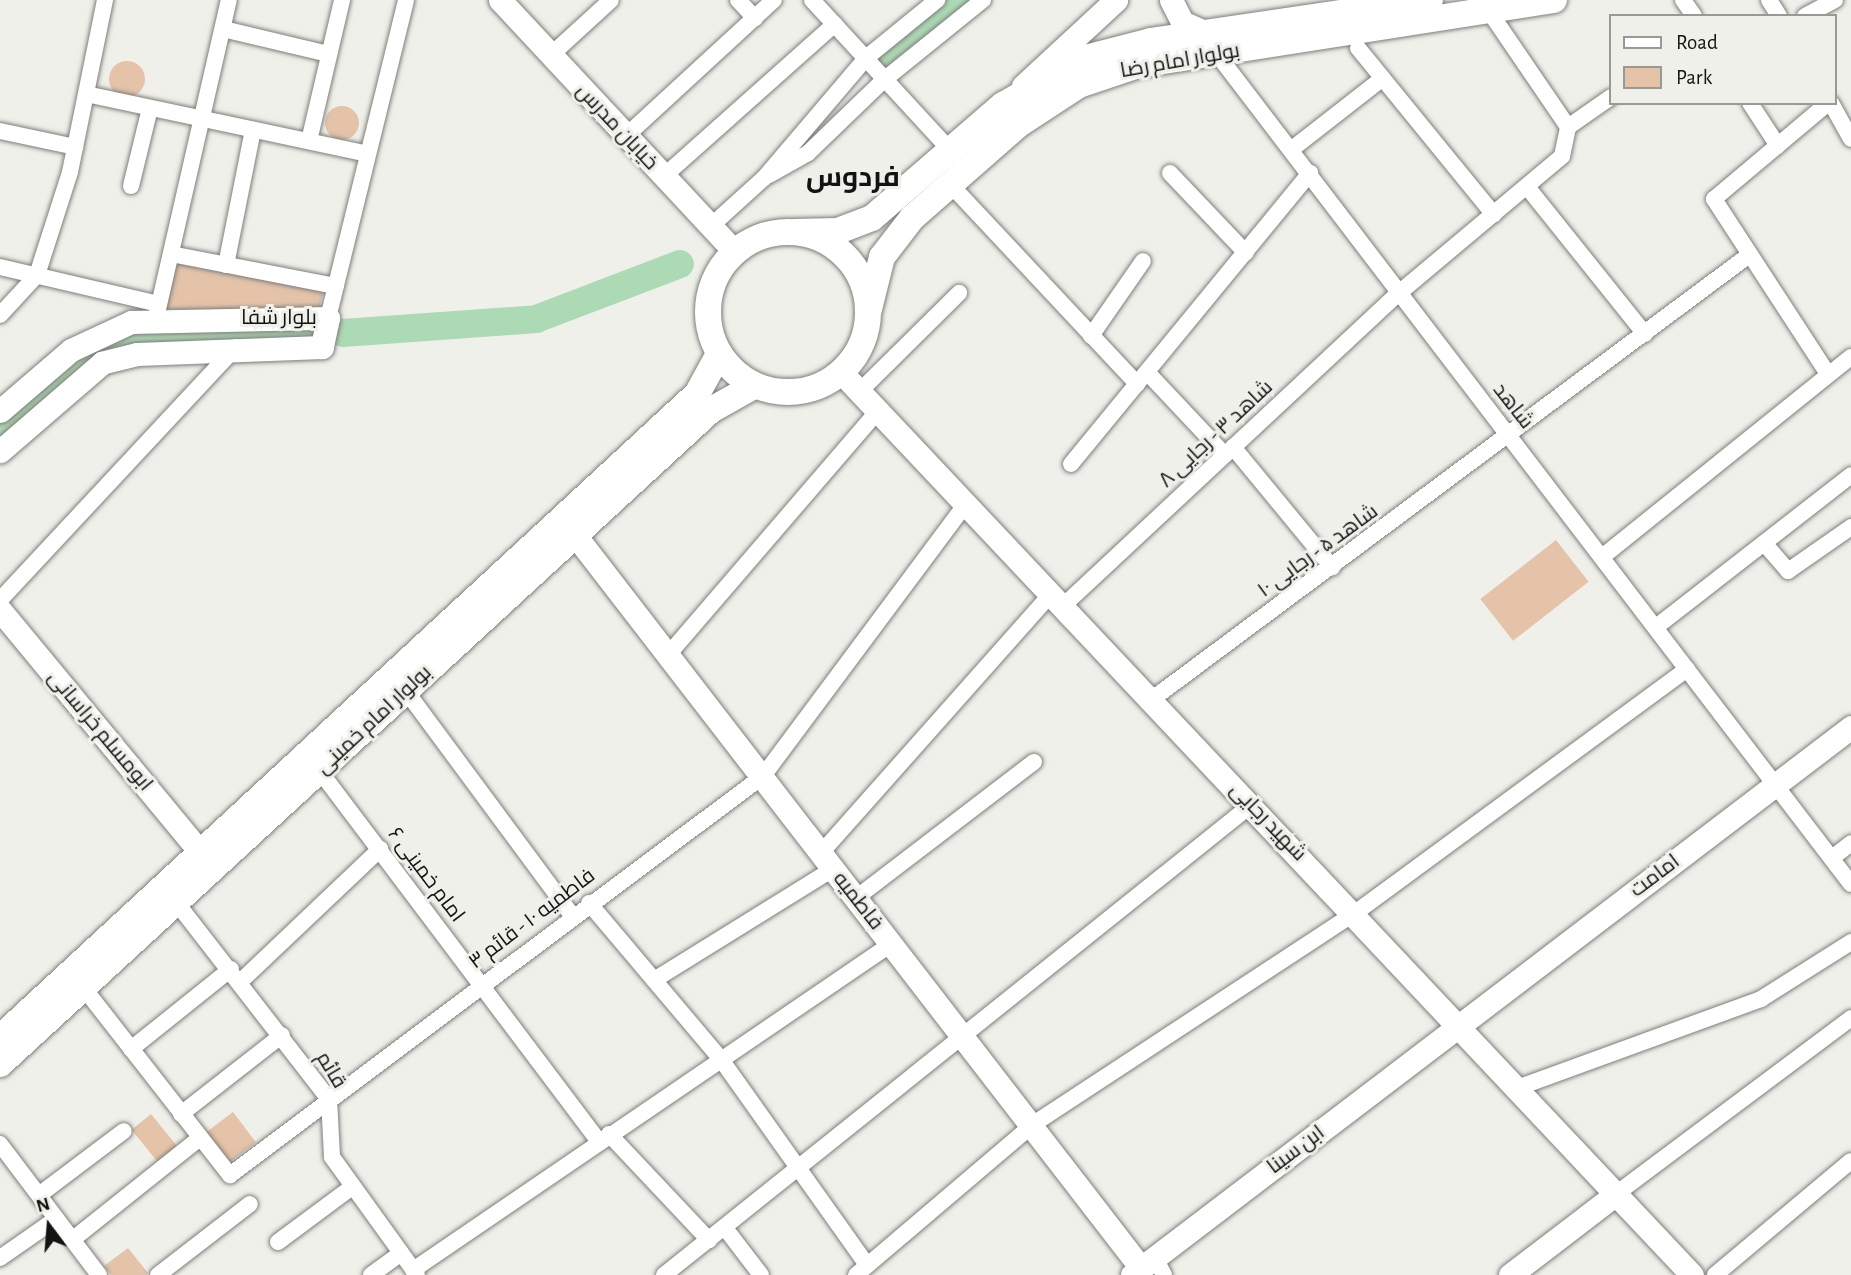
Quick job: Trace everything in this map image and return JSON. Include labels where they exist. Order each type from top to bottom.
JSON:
[{"type":"main road","name":"بولوار امام رضا","points":[[869,309],[875,276],[893,239],[950,184],[1018,125],[1079,85],[1212,43],[1430,0]]},
{"type":"main road","name":"بولوار امام رضا","points":[[795,232],[838,231],[863,222],[1003,105],[1085,58],[1492,15],[1554,0]]},
{"type":"main road","points":[[795,232],[818,237],[854,265],[869,309],[867,333],[841,372],[799,393],[754,386],[719,354],[709,327],[708,299],[736,252],[753,240],[795,232]]},
{"type":"main road","name":"بولوار امام خمینی","points":[[0,1038],[696,394],[719,354]]},
{"type":"main road","name":"بولوار امام خمینی","points":[[0,1064],[711,410],[754,386]]},
{"type":"street","points":[[0,314],[37,275],[75,147],[105,0]]},
{"type":"street","points":[[0,267],[37,275],[157,311],[229,0]]},
{"type":"street","points":[[309,141],[342,0]]},
{"type":"street","points":[[328,318],[406,0]]},
{"type":"street","name":"خیابان مدرس","points":[[500,0],[736,252]]},
{"type":"street","points":[[738,0],[755,18]]},
{"type":"street","points":[[625,136],[774,0]]},
{"type":"street","points":[[812,0],[950,150]]},
{"type":"street","points":[[711,226],[764,178],[866,58],[937,0]]},
{"type":"street","points":[[764,178],[808,153],[885,79],[983,0]]},
{"type":"street","points":[[1003,105],[1116,0]]},
{"type":"street","points":[[1171,0],[1182,22],[1212,43]]},
{"type":"street","points":[[1809,14],[1835,0]]},
{"type":"street","points":[[551,55],[609,1]]},
{"type":"street","points":[[1492,15],[1568,127],[1610,98]]},
{"type":"street","points":[[663,177],[835,24]]},
{"type":"street","points":[[223,29],[329,54]]},
{"type":"street","name":"شاهد","points":[[1212,43],[1399,293],[1851,884]]},
{"type":"street","points":[[1358,48],[1494,215]]},
{"type":"street","points":[[1292,149],[1383,78]]},
{"type":"street","points":[[86,94],[368,154]]},
{"type":"street","points":[[1751,105],[1777,146]]},
{"type":"street","points":[[1828,105],[1714,200],[1828,374]]},
{"type":"street","points":[[1831,105],[1851,139]]},
{"type":"street","points":[[131,186],[150,108]]},
{"type":"street","name":"شاهد ۳ - رجایی ۸","points":[[654,980],[827,861],[1057,600],[1229,450],[1399,293],[1528,188],[1562,156],[1568,127]]},
{"type":"street","points":[[226,265],[253,130]]},
{"type":"street","points":[[0,131],[75,147]]},
{"type":"street","points":[[1170,173],[1246,253]]},
{"type":"street","points":[[1071,464],[1310,173]]},
{"type":"street","points":[[950,184],[1091,336],[1229,450],[1332,567]]},
{"type":"street","points":[[1528,188],[1645,334]]},
{"type":"street","points":[[171,254],[336,286]]},
{"type":"street","name":"شاهد ۵ - رجایی ۱۰","points":[[1151,700],[1510,437],[1749,255]]},
{"type":"street","points":[[1091,336],[1143,261]]},
{"type":"street","points":[[859,391],[958,293]]},
{"type":"street","name":"بلوار شفا","points":[[0,411],[71,350],[97,334],[157,311],[328,318],[322,347],[236,347],[102,363],[0,451]]},
{"type":"street","points":[[0,600],[236,347]]},
{"type":"street","points":[[1602,557],[1828,374],[1850,360]]},
{"type":"street","name":"شهید رجایی","points":[[841,372],[1355,913],[1692,1275]]},
{"type":"street","points":[[668,655],[878,411]]},
{"type":"street","points":[[1656,627],[1851,475]]},
{"type":"street","name":"فاطمیه ۱۰ - قائم ۳","points":[[200,1138],[230,1175],[589,902],[763,776],[966,504]]},
{"type":"street","points":[[1764,543],[1788,571],[1851,527]]},
{"type":"street","name":"فاطمیه","points":[[575,535],[962,1038],[1148,1269]]},
{"type":"street","name":"ابومسلم خراسانی","points":[[0,610],[200,852]]},
{"type":"street","points":[[589,902],[720,1058],[798,1167],[861,1270],[1032,1125],[1355,913],[1688,668]]},
{"type":"street","points":[[406,691],[572,915]]},
{"type":"street","name":"امامت","points":[[1459,1025],[1851,727]]},
{"type":"street","points":[[856,898],[1034,761]]},
{"type":"street","name":"امام خمینی ۶","points":[[319,770],[481,984],[604,1138],[709,1240]]},
{"type":"street","points":[[664,1275],[1251,805]]},
{"type":"street","points":[[1832,858],[1851,843]]},
{"type":"street","points":[[131,1049],[236,975],[380,849]]},
{"type":"street","name":"قائم","points":[[176,902],[236,975],[329,1099],[327,1137],[352,1187],[415,1272]]},
{"type":"street","points":[[1517,1087],[1761,999],[1851,942]]},
{"type":"street","points":[[415,1272],[720,1058],[891,944]]},
{"type":"street","points":[[72,1240],[200,1138],[83,987]]},
{"type":"street","points":[[1510,1275],[1851,1018]]},
{"type":"street","name":"ابن سینا","points":[[1148,1269],[1459,1025]]},
{"type":"street","points":[[181,1114],[282,1035]]},
{"type":"street","points":[[39,1195],[124,1131]]},
{"type":"street","points":[[0,1144],[99,1275]]},
{"type":"street","points":[[1715,1275],[1851,1161]]},
{"type":"street","points":[[278,1242],[352,1187]]},
{"type":"street","points":[[158,1275],[250,1204]]},
{"type":"street","points":[[0,1258],[56,1219]]},
{"type":"street","points":[[725,1228],[761,1275]]},
{"type":"street","points":[[371,1275],[401,1253]]},
{"type":"green space","points":[[127,61],[139,67],[145,79],[139,91],[127,97],[115,91],[109,79],[115,67]]},
{"type":"green space","points":[[342,106],[354,111],[359,123],[354,135],[342,140],[330,135],[325,123],[330,111]]},
{"type":"green space","points":[[175,262],[323,292],[318,313],[165,309]]},
{"type":"green space","points":[[1556,540],[1589,582],[1513,641],[1480,599]]},
{"type":"green space","points":[[233,1112],[256,1142],[229,1163],[206,1132]]},
{"type":"green space","points":[[151,1114],[177,1146],[157,1162],[132,1130]]},
{"type":"green space","points":[[128,1248],[148,1273],[146,1275],[111,1275],[104,1266]]},
{"type":"waterway","points":[[878,62],[956,0]]},
{"type":"waterway","points":[[343,333],[536,319],[680,264]]},
{"type":"waterway","points":[[0,434],[80,363],[110,348],[166,338],[307,333]]},
{"type":"district","name":"فردوس","points":[[853,178]]}]
